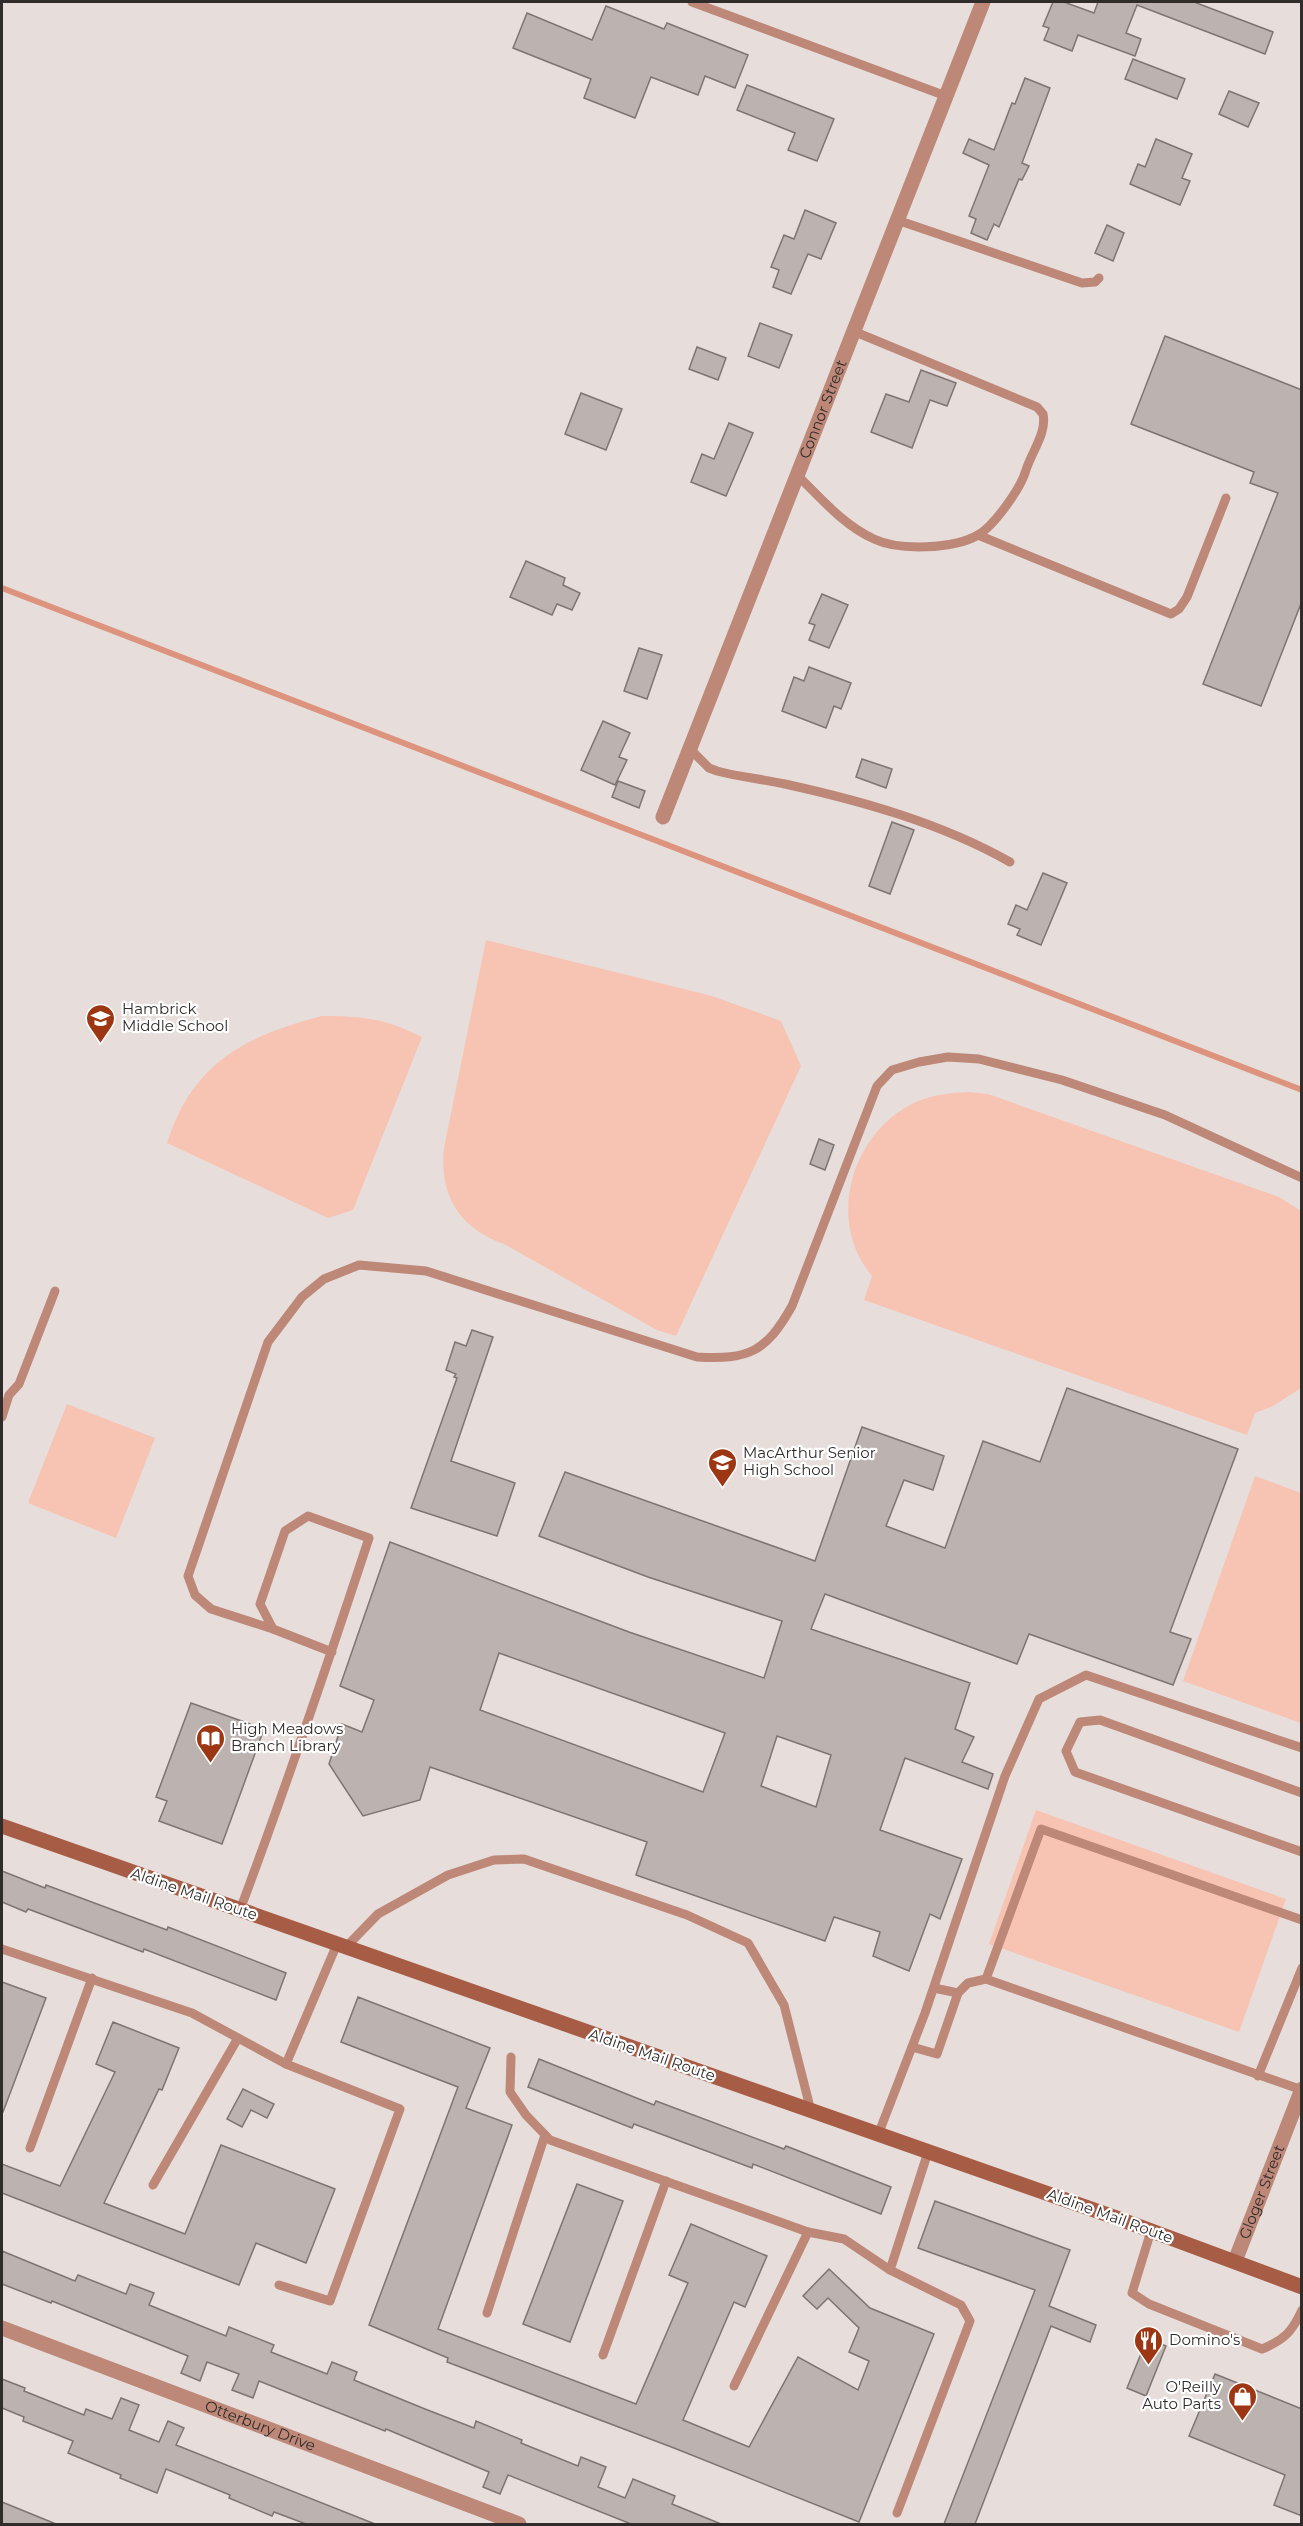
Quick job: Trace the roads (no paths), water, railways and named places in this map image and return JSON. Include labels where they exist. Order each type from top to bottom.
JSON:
[{"type":"main road","name":"Aldine Mail Route","points":[[2,1826],[878,2134],[1302,2287]]},
{"type":"street","name":"Connor Street","points":[[663,817],[983,2]]},
{"type":"street","name":"Gloger Street","points":[[1234,2261],[1301,2090]]},
{"type":"street","name":"Otterbury Drive","points":[[2,2328],[519,2524]]},
{"type":"lane","points":[[692,2],[946,96]]},
{"type":"lane","points":[[897,220],[1082,283],[1095,282],[1099,278]]},
{"type":"lane","points":[[797,475],[849,524],[885,544],[913,548],[941,546],[978,535],[1012,500],[1024,479],[1031,455],[1044,430],[1044,414],[1037,406],[853,332]]},
{"type":"lane","points":[[978,535],[1171,614],[1179,609],[1187,597],[1226,498]]},
{"type":"lane","points":[[689,748],[709,768],[717,771],[806,789],[935,826],[977,843],[1010,862]]},
{"type":"lane","points":[[332,1652],[273,1629],[211,1609],[195,1595],[188,1576],[268,1342],[302,1297],[324,1279],[358,1266],[426,1270],[697,1357],[724,1359],[746,1354],[762,1346],[778,1330],[792,1306],[877,1086],[892,1070],[948,1057],[979,1059],[1062,1080],[1155,1112],[1302,1178]]},
{"type":"lane","points":[[2,1417],[5,1394],[19,1384],[55,1291]]},
{"type":"lane","points":[[240,1910],[293,1769],[369,1538],[308,1516],[285,1531],[260,1604],[273,1629]]},
{"type":"lane","points":[[878,2134],[934,1988],[1005,1776],[1039,1699],[1086,1675],[1302,1748]]},
{"type":"lane","points":[[1302,1793],[1100,1720],[1080,1722],[1066,1751],[1075,1772],[1302,1852]]},
{"type":"lane","points":[[986,1980],[1041,1828],[1302,1920]]},
{"type":"lane","points":[[286,2064],[341,1946],[378,1914],[448,1875],[494,1860],[524,1859],[687,1915],[748,1942],[784,2005],[811,2111]]},
{"type":"lane","points":[[2,1949],[192,2013],[286,2064],[400,2109],[330,2301],[279,2285]]},
{"type":"lane","points":[[1258,2076],[1302,1968]]},
{"type":"lane","points":[[30,2148],[92,1978]]},
{"type":"lane","points":[[912,2047],[937,2054],[958,1993],[968,1983],[986,1980],[1301,2090]]},
{"type":"lane","points":[[934,1988],[958,1993]]},
{"type":"lane","points":[[153,2185],[238,2038]]},
{"type":"lane","points":[[511,2057],[510,2092],[526,2115],[550,2140],[808,2232],[844,2239],[890,2270],[961,2305],[970,2321],[897,2513]]},
{"type":"lane","points":[[487,2313],[545,2135]]},
{"type":"lane","points":[[890,2270],[928,2152]]},
{"type":"lane","points":[[603,2355],[666,2181]]},
{"type":"lane","points":[[1151,2231],[1132,2293],[1149,2304],[1262,2349],[1281,2341],[1295,2324],[1302,2310]]},
{"type":"lane","points":[[734,2386],[808,2232]]},
{"type":"waterway","points":[[2,588],[1302,1090]]},
{"type":"place","name":"Hambrick Middle School","points":[[101,1044]]},
{"type":"place","name":"MacArthur Senior High School","points":[[722,1488]]},
{"type":"place","name":"High Meadows Branch Library","points":[[210,1764]]},
{"type":"place","name":"Domino's","points":[[1148,2366]]},
{"type":"place","name":"O'Reilly Auto Parts","points":[[1242,2422]]}]
